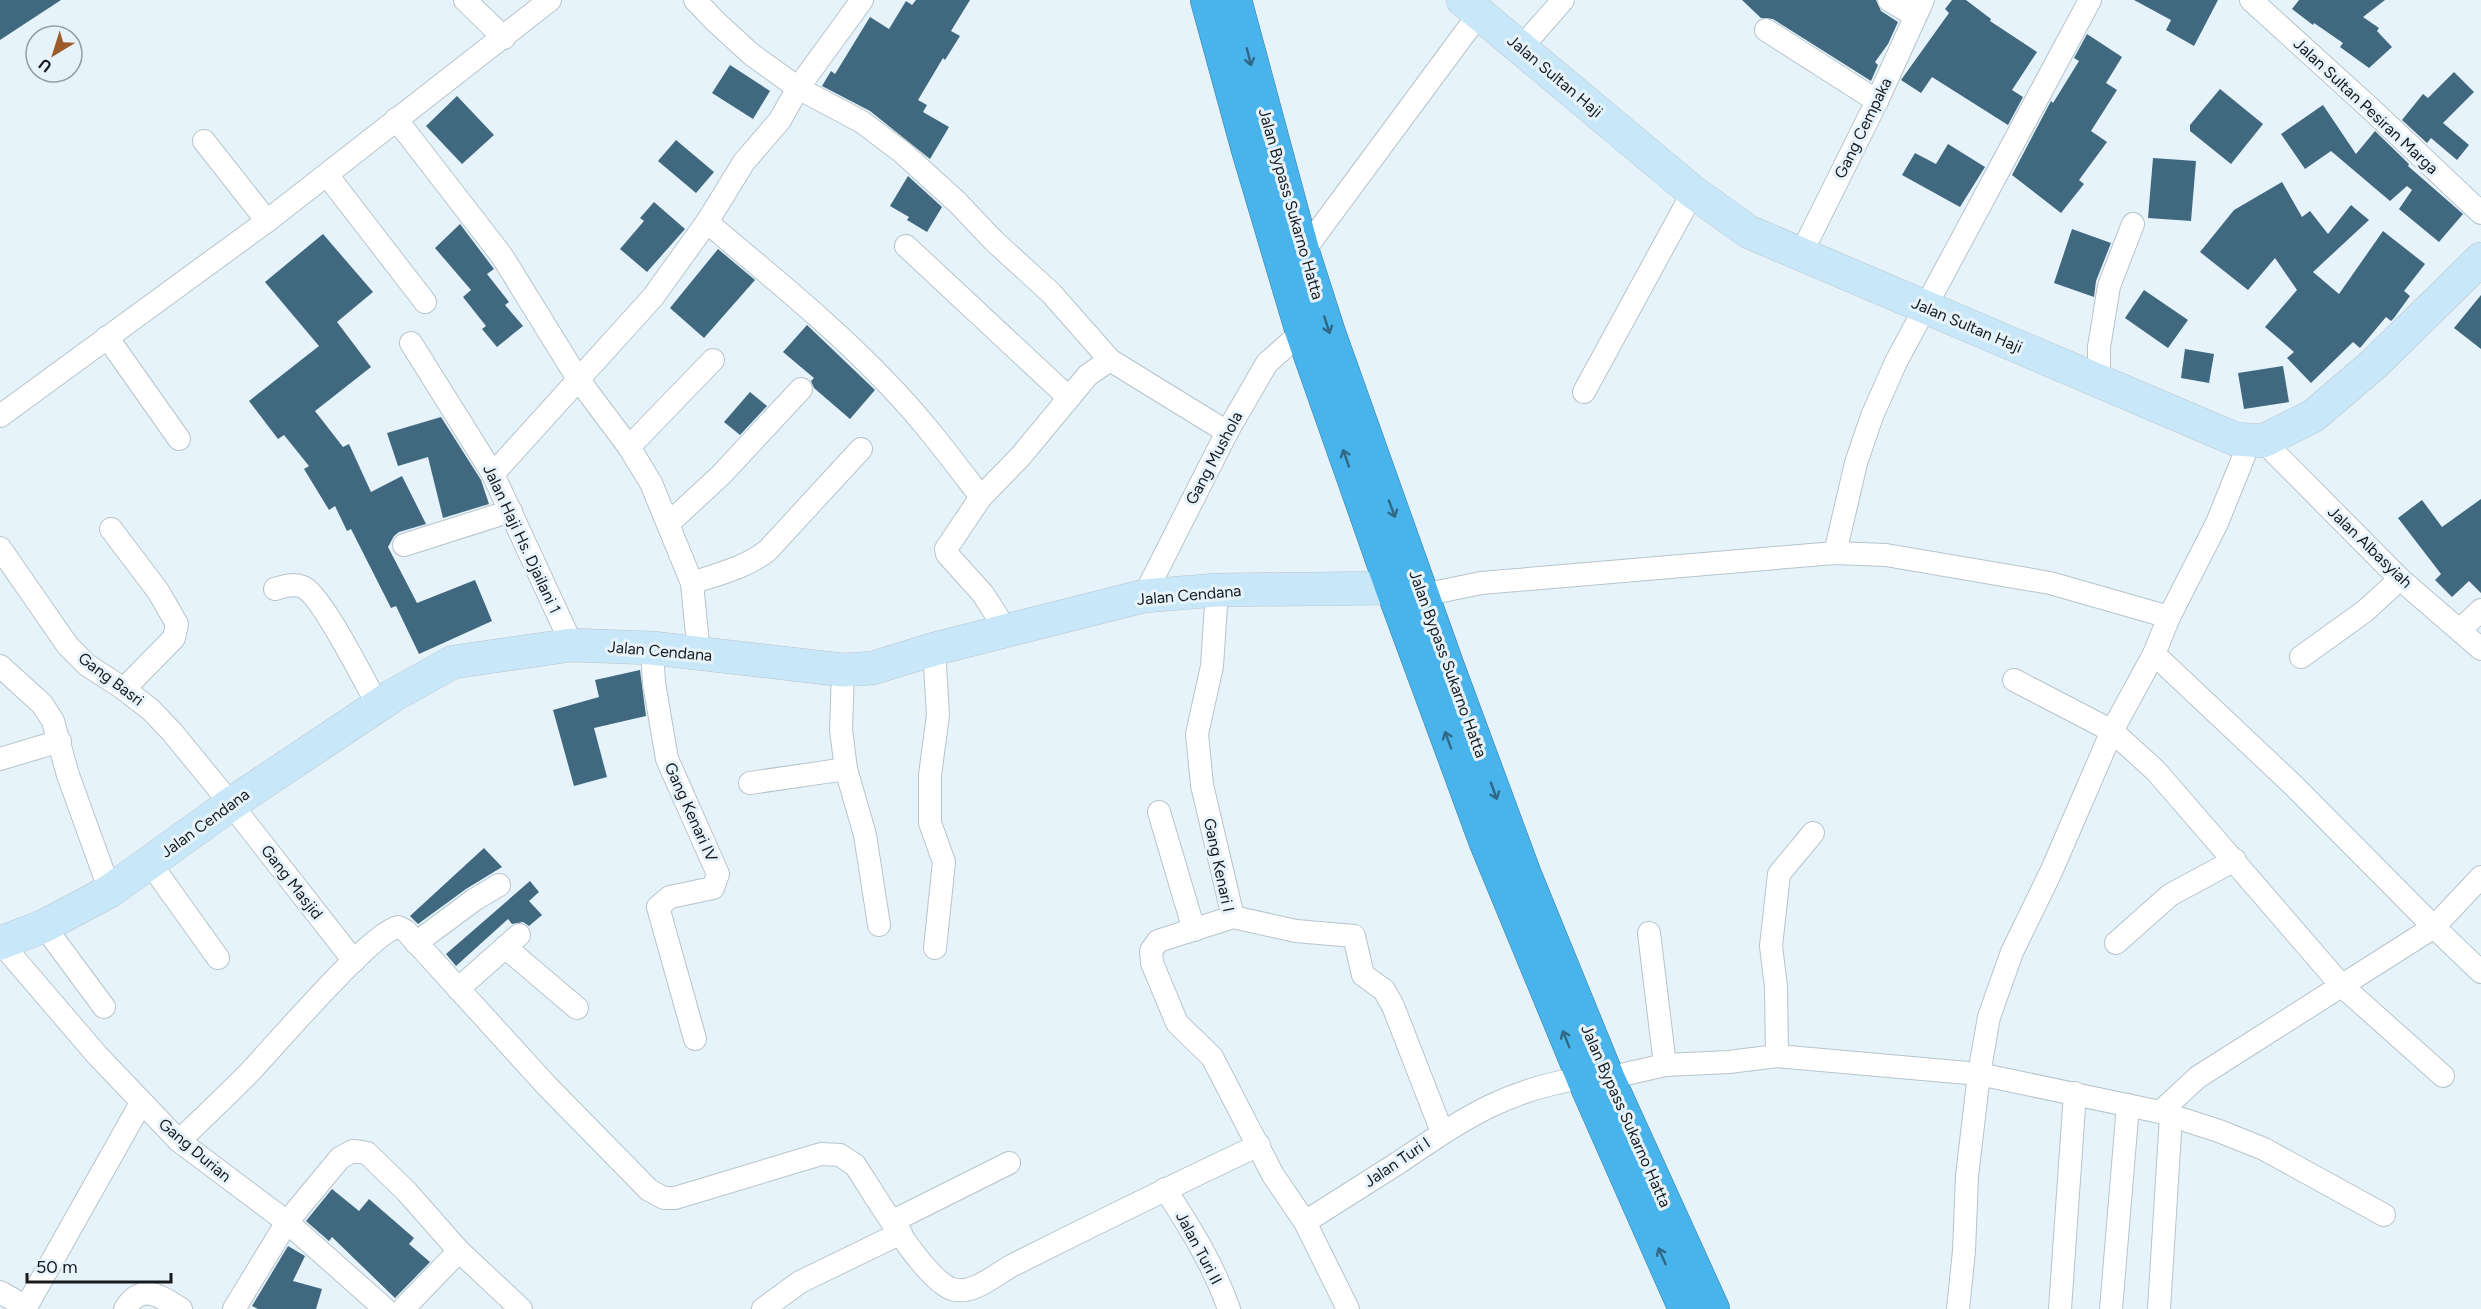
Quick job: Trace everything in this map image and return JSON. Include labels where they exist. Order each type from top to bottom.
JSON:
[{"type":"highway","name":"Jalan Bypass Sukarno Hatta","points":[[1207,0],[1248,150],[1302,332],[1525,875],[1595,1078],[1686,1309]]},
{"type":"highway","name":"Jalan Bypass Sukarno Hatta","points":[[1235,0],[1303,252],[1407,591]]},
{"type":"highway","name":"Jalan Bypass Sukarno Hatta","points":[[1595,1078],[1713,1309]]},
{"type":"street","points":[[465,0],[504,38]]},
{"type":"street","points":[[0,416],[267,221],[550,0]]},
{"type":"street","points":[[695,0],[751,54],[798,88],[862,122],[903,153],[1051,293],[1110,360],[1227,432]]},
{"type":"street","points":[[493,474],[653,297],[707,222],[744,162],[780,120],[798,88],[862,0]]},
{"type":"street","points":[[1521,48],[1563,0]]},
{"type":"street","points":[[1889,0],[1919,8]]},
{"type":"street","points":[[1835,553],[1856,463],[1872,416],[1896,362],[2090,0]]},
{"type":"street","name":"Jalan Sultan Pesiran Marga","points":[[2251,0],[2481,213]]},
{"type":"street","points":[[1303,252],[1471,7]]},
{"type":"street","name":"Jalan Sultan Haji","points":[[1471,7],[1694,192],[1749,232],[2235,439],[2257,441]]},
{"type":"street","name":"Gang Cempaka","points":[[1801,254],[1877,101],[1919,8]]},
{"type":"street","points":[[1766,30],[1877,101]]},
{"type":"street","points":[[396,119],[502,256],[578,379],[629,447],[651,483],[692,583],[699,655]]},
{"type":"street","points":[[204,141],[267,221]]},
{"type":"street","points":[[329,173],[334,184],[425,302]]},
{"type":"street","points":[[1584,392],[1694,192]]},
{"type":"street","points":[[707,222],[812,310],[889,385],[924,424],[981,497]]},
{"type":"street","points":[[2099,381],[2099,347],[2109,286],[2133,224]]},
{"type":"street","points":[[906,246],[1069,398]]},
{"type":"street","points":[[1958,1309],[1964,1251],[1967,1176],[1979,1074],[1989,1017],[2012,952],[2051,872],[2112,731],[2154,654],[2169,617],[2257,441],[2313,416],[2477,271]]},
{"type":"street","name":"Gang Mushola","points":[[1144,596],[1227,432],[1267,363],[1302,332]]},
{"type":"street","points":[[107,337],[179,439]]},
{"type":"street","name":"Jalan Haji Hs. Djailani 1","points":[[411,343],[493,474],[572,645]]},
{"type":"street","points":[[629,447],[713,360]]},
{"type":"street","points":[[1006,630],[983,594],[945,551],[951,538],[981,497],[1020,457],[1088,375],[1110,360]]},
{"type":"street","points":[[669,523],[721,475],[801,389]]},
{"type":"street","name":"Jalan Albasyiah","points":[[2257,441],[2400,579],[2481,649]]},
{"type":"street","points":[[692,583],[744,566],[761,555],[861,449]]},
{"type":"street","points":[[404,545],[511,511]]},
{"type":"street","points":[[111,529],[158,591],[177,624],[174,638],[124,688]]},
{"type":"street","name":"Gang Basri","points":[[0,548],[68,646],[87,664],[124,688],[151,710],[231,804]]},
{"type":"street","points":[[1407,591],[1835,553],[1886,555],[2050,583],[2169,617]]},
{"type":"street","points":[[2301,657],[2364,611],[2400,579]]},
{"type":"street","points":[[275,589],[297,585],[310,591],[324,610],[378,705]]},
{"type":"street","name":"Jalan Cendana","points":[[0,943],[44,926],[110,891],[231,804],[378,705],[453,662],[572,645],[652,648],[699,655],[843,669],[873,668],[934,649],[1144,596],[1217,590],[1407,591]]},
{"type":"street","name":"Gang Kenari I","points":[[1217,590],[1212,666],[1197,734],[1202,785],[1233,917],[1158,941],[1151,951],[1152,963],[1177,1023],[1212,1057],[1273,1175],[1305,1222]]},
{"type":"street","points":[[2460,630],[2481,610]]},
{"type":"street","name":"Gang Kenari IV","points":[[652,648],[654,683],[667,759],[718,874],[712,888],[670,897],[658,907],[695,1039]]},
{"type":"street","points":[[934,649],[938,715],[930,775],[930,823],[944,862],[935,948]]},
{"type":"street","points":[[2154,654],[2291,783],[2481,972]]},
{"type":"street","points":[[0,666],[49,712],[60,741],[68,775],[110,891]]},
{"type":"street","points":[[843,669],[841,730],[846,769],[865,836],[879,926]]},
{"type":"street","points":[[2014,680],[2112,731],[2156,771],[2341,985],[2443,1076]]},
{"type":"street","points":[[0,759],[60,741]]},
{"type":"street","points":[[750,783],[846,769]]},
{"type":"street","name":"Gang Masjid","points":[[231,804],[354,961]]},
{"type":"street","points":[[1159,812],[1194,930]]},
{"type":"street","points":[[1777,1056],[1776,987],[1771,946],[1779,874],[1813,833]]},
{"type":"street","points":[[2116,944],[2170,895],[2235,860]]},
{"type":"street","points":[[150,863],[218,958]]},
{"type":"street","points":[[2159,1309],[2165,1114],[2198,1077],[2434,927],[2481,877]]},
{"type":"street","points":[[416,943],[498,885]]},
{"type":"street","points":[[1233,917],[1296,931],[1354,936],[1362,972],[1384,990],[1394,1006],[1442,1132]]},
{"type":"street","points":[[44,926],[104,1007]]},
{"type":"street","points":[[179,1141],[248,1073],[354,961],[394,928],[406,931],[615,1156],[656,1195],[675,1198],[821,1154],[832,1153],[846,1157],[855,1165],[932,1276],[953,1290],[967,1290],[1165,1189],[1259,1145]]},
{"type":"street","points":[[1649,933],[1665,1065]]},
{"type":"street","points":[[458,989],[512,941],[577,1008]]},
{"type":"street","name":"Gang Durian","points":[[0,943],[97,1055],[179,1141],[287,1222],[385,1309]]},
{"type":"street","name":"Jalan Turi I","points":[[1305,1222],[1442,1132],[1479,1110],[1511,1095],[1557,1082],[1595,1078],[1665,1065],[1729,1062],[1777,1056],[1979,1074],[2165,1114],[2219,1131],[2264,1149],[2384,1215]]},
{"type":"street","points":[[2060,1309],[2075,1093]]},
{"type":"street","points":[[0,1292],[25,1308],[141,1103]]},
{"type":"street","points":[[2111,1309],[2128,1105]]},
{"type":"street","points":[[234,1309],[287,1222],[340,1158],[349,1152],[362,1151],[407,1192],[459,1251],[521,1309]]},
{"type":"street","points":[[763,1309],[800,1282],[1009,1163]]},
{"type":"street","name":"Jalan Turi II","points":[[1165,1189],[1207,1260],[1229,1309]]},
{"type":"street","points":[[1305,1222],[1348,1309]]},
{"type":"street","points":[[403,1309],[459,1251]]},
{"type":"street","points":[[125,1309],[133,1298],[152,1293],[158,1294],[181,1309]]},
{"type":"building","points":[[0,0],[61,0],[24,24],[0,40]]},
{"type":"building","points":[[916,0],[970,0],[951,31],[960,36],[945,60],[943,58],[918,100],[927,105],[923,112],[949,127],[930,159],[870,111],[822,86],[831,71],[835,74],[870,17],[889,29],[906,1],[912,5]]},
{"type":"building","points":[[1742,0],[1876,0],[1881,11],[1898,22],[1888,44],[1875,62],[1878,65],[1871,81],[1773,19],[1761,18]]},
{"type":"building","points":[[1952,0],[1966,0],[1991,19],[1990,21],[2037,52],[2012,90],[2023,97],[2008,125],[1932,77],[1921,93],[1901,80],[1949,13],[1945,9]]},
{"type":"building","points":[[2134,0],[2218,0],[2194,46],[2166,30],[2171,20]]},
{"type":"building","points":[[2299,0],[2385,0],[2363,17],[2379,28],[2377,31],[2392,47],[2369,68],[2340,47],[2343,43],[2292,9]]},
{"type":"building","points":[[2087,34],[2122,57],[2106,83],[2117,90],[2091,131],[2107,142],[2079,180],[2084,184],[2061,213],[2012,175],[2051,101],[2053,103],[2079,61],[2074,58]]},
{"type":"building","points":[[730,65],[770,91],[753,119],[712,93]]},
{"type":"building","points":[[2454,72],[2474,92],[2443,123],[2469,145],[2457,160],[2431,138],[2427,143],[2402,120],[2423,94],[2428,98]]},
{"type":"building","points":[[2220,89],[2263,124],[2231,164],[2190,131],[2190,125]]},
{"type":"building","points":[[457,96],[494,135],[462,164],[426,126]]},
{"type":"building","points":[[2323,105],[2356,154],[2375,131],[2409,164],[2408,166],[2463,214],[2439,242],[2399,209],[2412,190],[2407,186],[2390,201],[2331,151],[2305,169],[2281,134]]},
{"type":"building","points":[[676,140],[714,172],[696,193],[658,161]]},
{"type":"building","points":[[1948,144],[1985,167],[1960,207],[1902,175],[1915,153],[1936,164]]},
{"type":"building","points":[[2153,158],[2196,161],[2191,221],[2148,218]]},
{"type":"building","points":[[908,176],[942,207],[927,232],[907,220],[909,217],[890,206]]},
{"type":"building","points":[[2282,182],[2302,217],[2310,211],[2328,234],[2351,205],[2369,220],[2313,272],[2339,294],[2383,231],[2425,264],[2404,291],[2410,296],[2394,318],[2391,321],[2386,317],[2360,348],[2353,342],[2311,383],[2287,358],[2294,352],[2265,327],[2297,290],[2275,258],[2248,290],[2200,252],[2234,210]]},
{"type":"building","points":[[654,202],[685,229],[647,272],[620,249],[644,221],[640,218]]},
{"type":"building","points":[[460,224],[494,269],[487,274],[509,302],[505,305],[523,326],[497,347],[482,329],[486,326],[463,297],[471,290],[435,248]]},
{"type":"building","points":[[2072,229],[2111,243],[2096,281],[2094,297],[2054,283]]},
{"type":"building","points":[[323,234],[373,292],[337,322],[371,367],[315,411],[343,447],[349,444],[371,492],[402,476],[426,524],[399,532],[388,547],[417,603],[475,580],[492,621],[419,654],[396,606],[391,608],[351,529],[347,531],[335,506],[329,510],[304,469],[309,466],[284,435],[278,439],[249,401],[319,346],[265,282]]},
{"type":"building","points":[[718,249],[755,280],[704,338],[670,308]]},
{"type":"building","points":[[2144,290],[2188,320],[2168,348],[2125,318]]},
{"type":"building","points":[[2481,295],[2481,349],[2454,328]]},
{"type":"building","points":[[807,325],[875,390],[850,419],[814,388],[811,381],[814,378],[783,352]]},
{"type":"building","points":[[2185,349],[2214,354],[2209,383],[2181,378]]},
{"type":"building","points":[[2283,366],[2289,402],[2244,409],[2238,373]]},
{"type":"building","points":[[750,392],[767,406],[740,435],[724,422]]},
{"type":"building","points":[[441,417],[481,480],[489,504],[443,518],[428,457],[398,466],[387,433]]},
{"type":"building","points":[[2481,499],[2481,593],[2469,581],[2452,597],[2435,580],[2441,574],[2398,518],[2422,500],[2442,527]]},
{"type":"building","points":[[640,670],[646,716],[594,728],[607,777],[574,786],[553,710],[599,697],[595,680]]},
{"type":"building","points":[[484,848],[502,867],[466,889],[418,924],[410,916]]},
{"type":"building","points":[[530,881],[539,892],[529,901],[542,915],[529,926],[523,922],[512,924],[508,919],[456,966],[446,954]]},
{"type":"building","points":[[332,1189],[359,1211],[369,1199],[414,1238],[409,1244],[430,1262],[395,1298],[332,1237],[329,1241],[306,1221]]},
{"type":"building","points":[[288,1246],[305,1256],[293,1281],[322,1289],[316,1309],[258,1309],[252,1306]]}]
